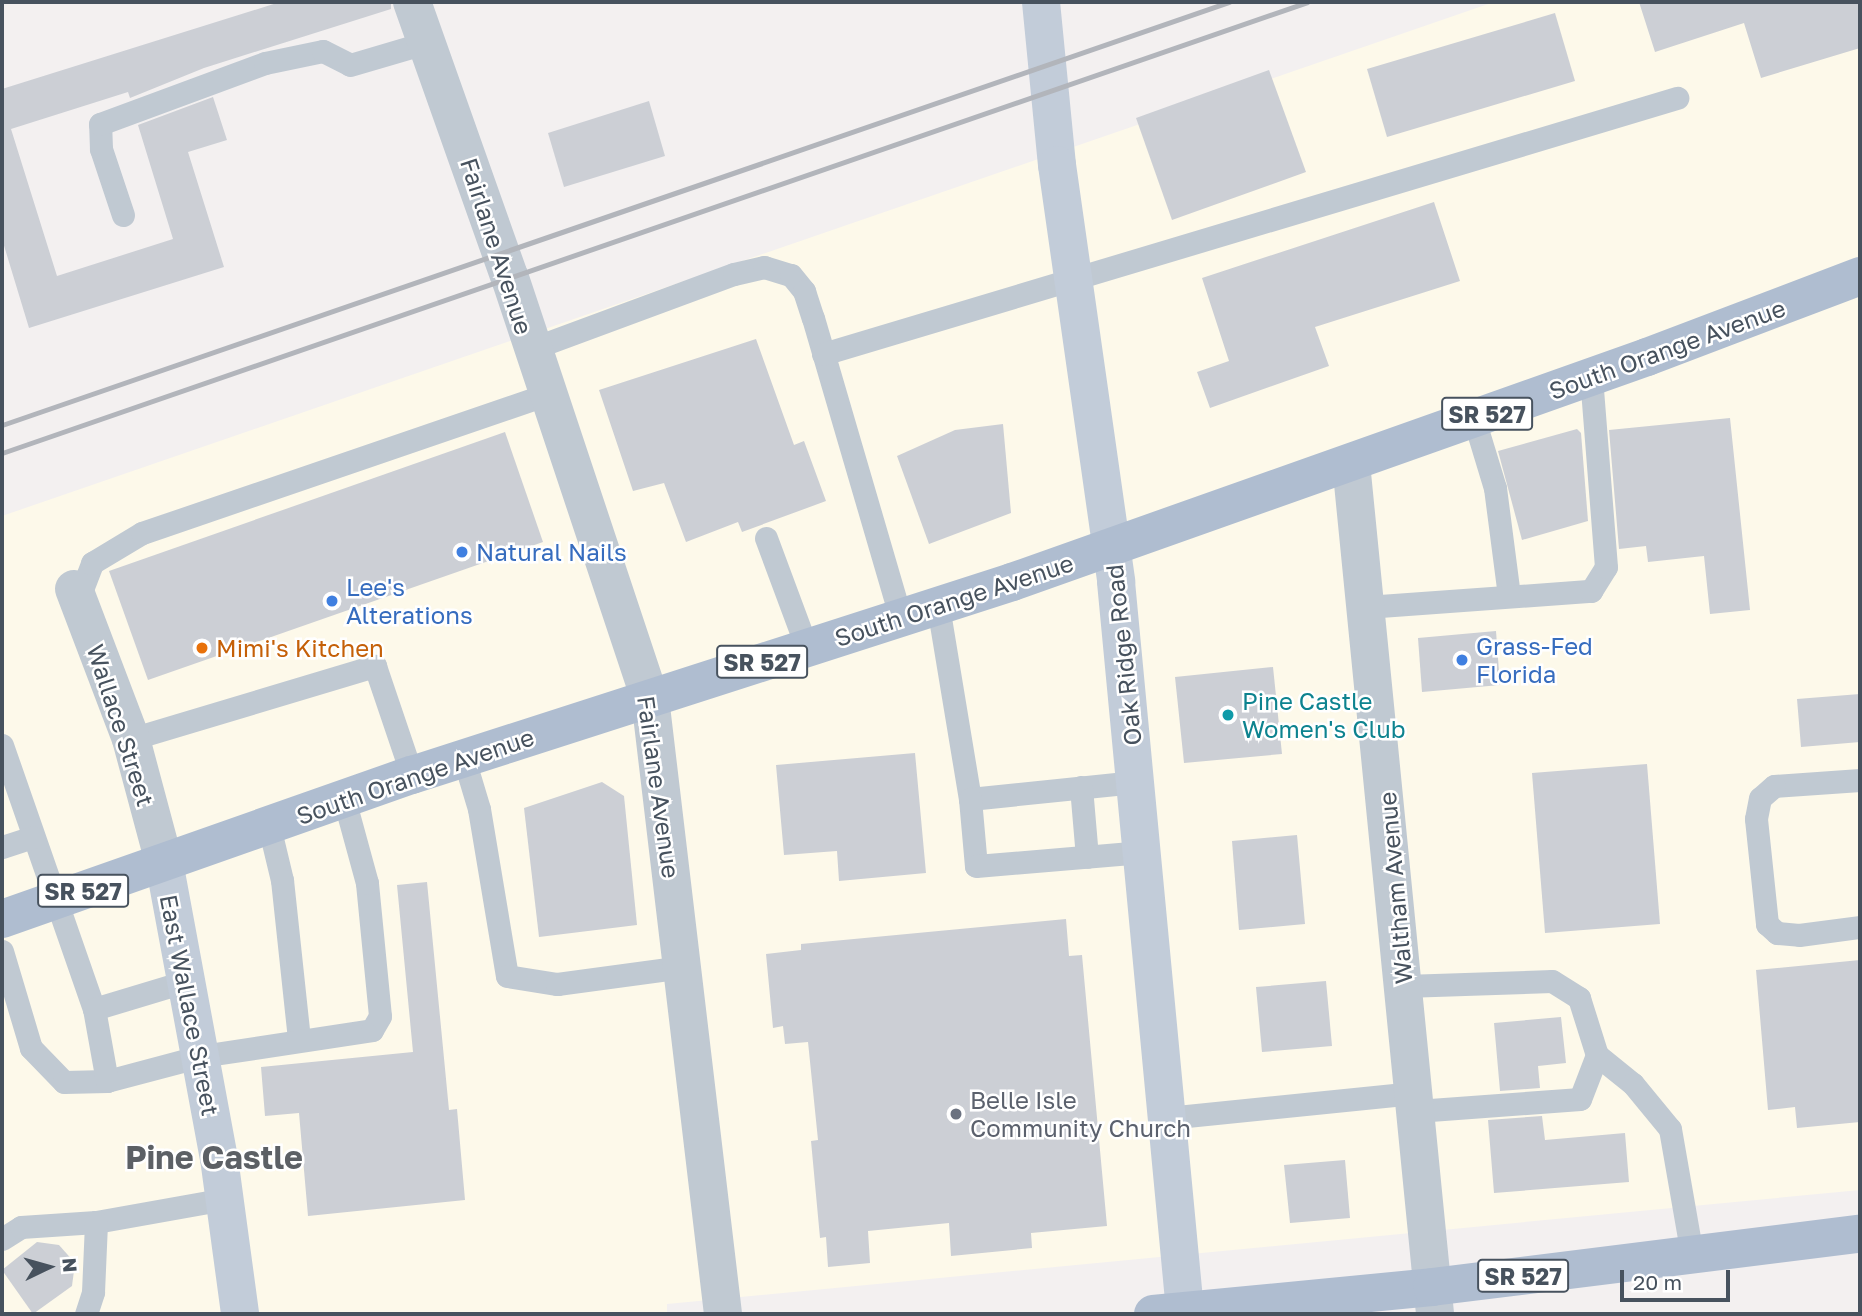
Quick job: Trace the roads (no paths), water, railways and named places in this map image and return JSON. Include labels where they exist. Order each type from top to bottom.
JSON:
[{"type":"main road","name":"Oak Ridge Road","points":[[1041,2],[1057,165],[1111,547],[1142,852],[1167,1118],[1169,1313]]},
{"type":"main road","name":"South Orange Avenue","points":[[2,919],[412,775],[938,606],[1111,547],[1591,377],[1860,276]]},
{"type":"main road","name":"East Wallace Street","points":[[164,862],[201,1056],[225,1199],[240,1314]]},
{"type":"main road","name":"SR 527","points":[[1169,1313],[1434,1301],[1692,1255],[1860,1234]]},
{"type":"street","name":"Fairlane Avenue","points":[[412,2],[428,42],[650,698],[723,1314]]},
{"type":"street","name":"Waltham Avenue","points":[[1351,463],[1434,1301]]},
{"type":"street","name":"Wallace Street","points":[[76,594],[131,739],[164,862]]},
{"type":"lane","points":[[122,215],[101,149],[100,124],[265,63],[323,51],[350,65],[428,42]]},
{"type":"lane","points":[[823,354],[1677,98]]},
{"type":"lane","points":[[531,349],[764,267],[791,275],[804,291],[901,618]]},
{"type":"lane","points":[[1366,607],[1591,590],[1606,567],[1591,377]]},
{"type":"lane","points":[[76,594],[92,563],[142,533],[546,395]]},
{"type":"lane","points":[[1474,419],[1495,488],[1509,596]]},
{"type":"lane","points":[[766,538],[807,648]]},
{"type":"lane","points":[[938,606],[971,799],[976,866],[1142,852]]},
{"type":"lane","points":[[131,739],[375,666],[412,775]]},
{"type":"lane","points":[[2,745],[94,1009],[107,1081]]},
{"type":"lane","points":[[464,759],[479,809],[507,976],[557,984],[683,967]]},
{"type":"lane","points":[[1860,780],[1773,786],[1760,798],[1756,819],[1767,924],[1777,933],[1799,935],[1860,927]]},
{"type":"lane","points":[[971,799],[1135,782]]},
{"type":"lane","points":[[1081,787],[1087,857]]},
{"type":"lane","points":[[2,951],[31,1048],[64,1082],[107,1081],[201,1056],[372,1030],[380,1016],[367,883],[344,799]]},
{"type":"lane","points":[[269,826],[282,880],[299,1039]]},
{"type":"lane","points":[[2,847],[32,836]]},
{"type":"lane","points":[[94,1009],[187,981]]},
{"type":"lane","points":[[1404,986],[1552,981],[1579,998],[1597,1055],[1633,1084],[1670,1129],[1692,1255]]},
{"type":"lane","points":[[1167,1118],[1415,1102],[1580,1099],[1597,1055]]},
{"type":"lane","points":[[2,1239],[21,1227],[96,1222],[225,1199]]},
{"type":"lane","points":[[86,1314],[93,1292],[96,1222]]},
{"type":"railway","points":[[2,425],[1229,2]]},
{"type":"railway","points":[[2,453],[1307,2]]},
{"type":"place","name":"Natural Nails","points":[[462,552]]},
{"type":"place","name":"Lee's Alterations","points":[[332,601]]},
{"type":"place","name":"Mimi's Kitchen","points":[[202,648]]},
{"type":"place","name":"Grass-Fed Florida","points":[[1462,660]]},
{"type":"place","name":"Pine Castle Women's Club","points":[[1228,715]]},
{"type":"place","name":"Belle Isle Community Church","points":[[956,1114]]},
{"type":"district","name":"Pine Castle","points":[[214,1157]]}]
